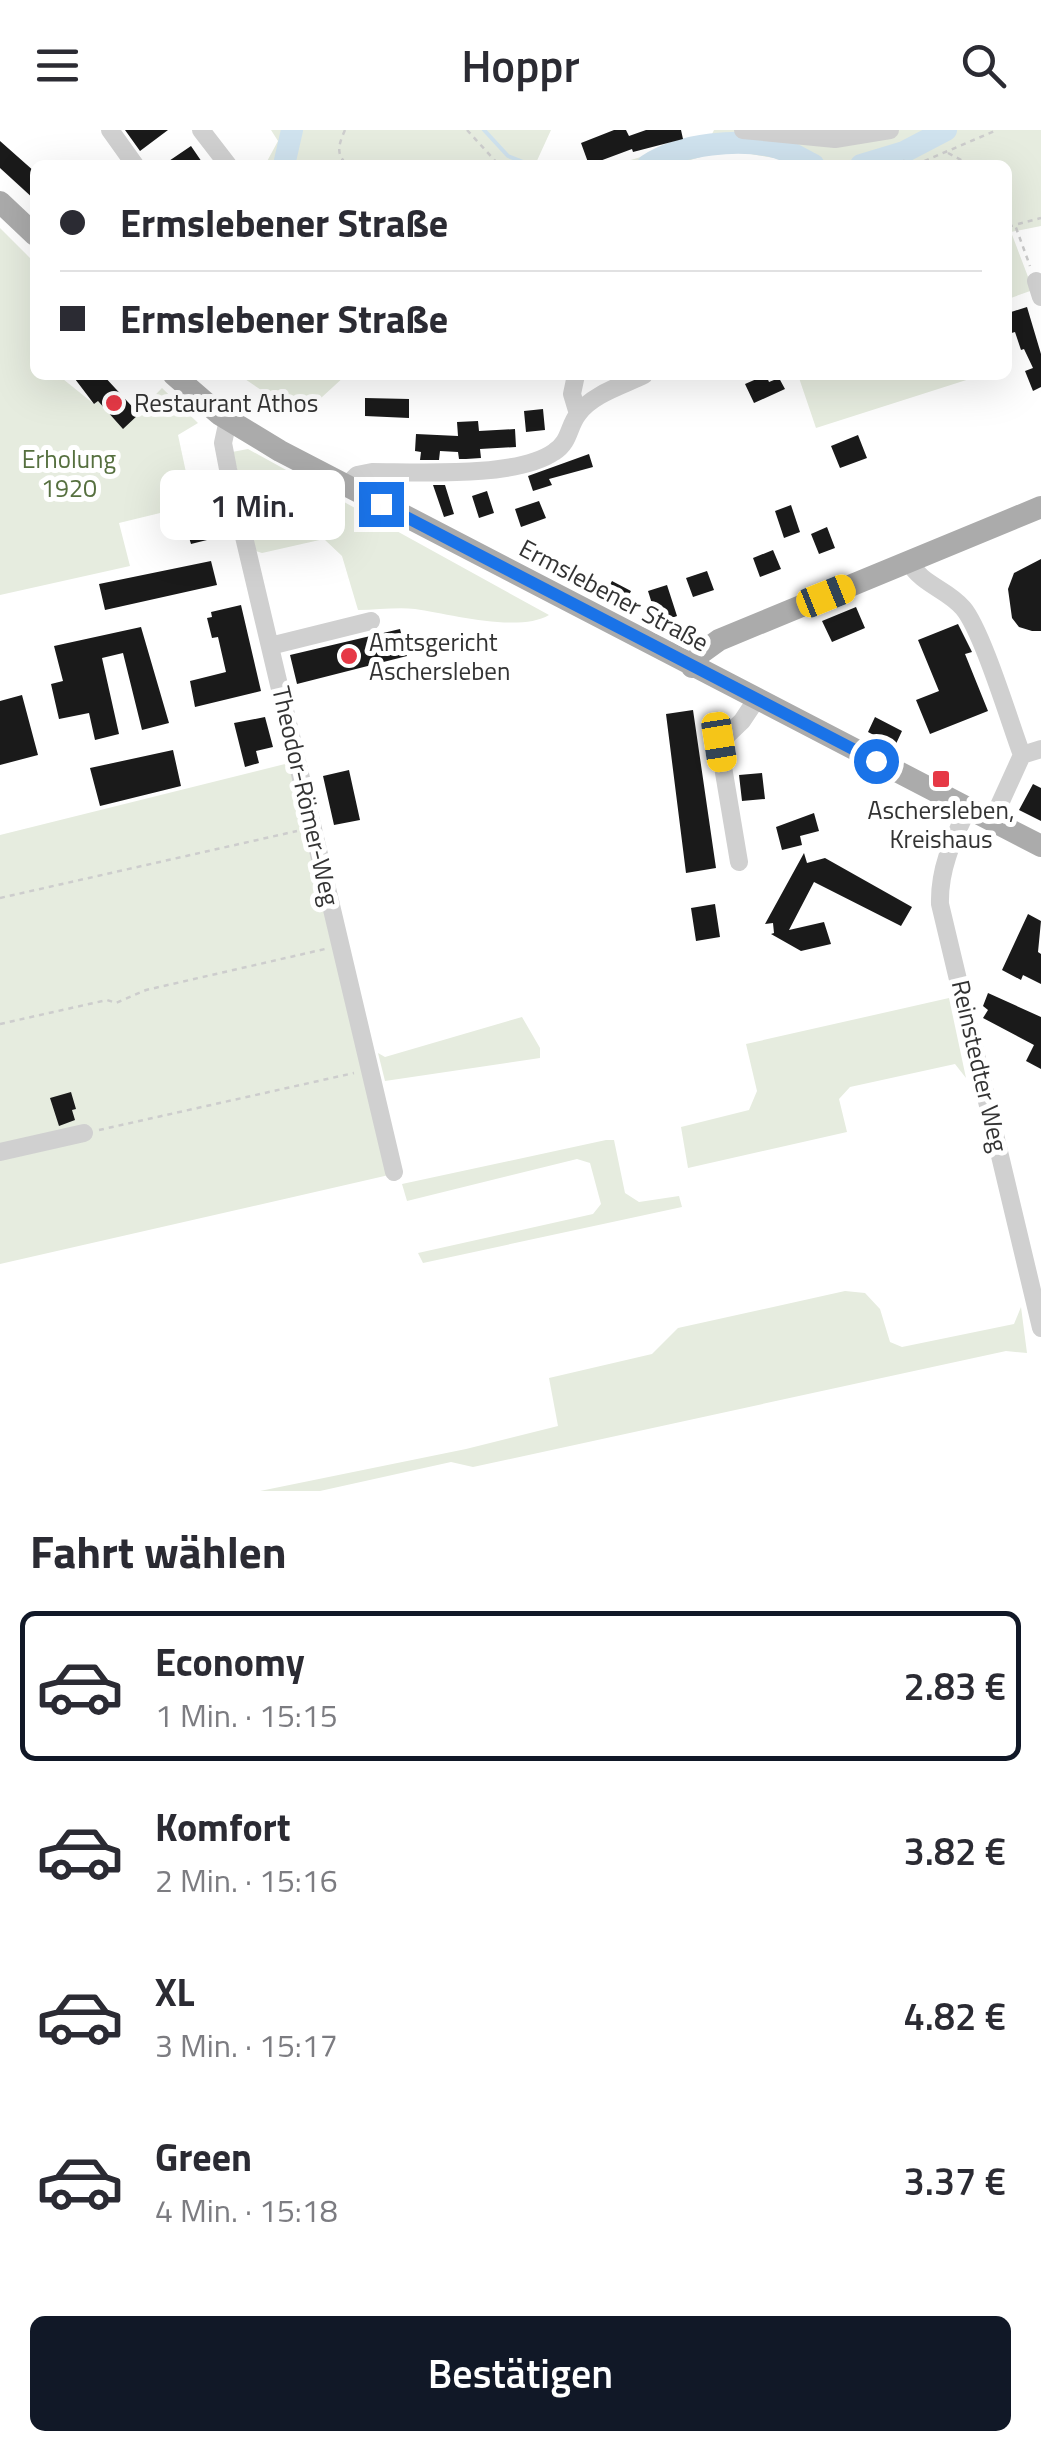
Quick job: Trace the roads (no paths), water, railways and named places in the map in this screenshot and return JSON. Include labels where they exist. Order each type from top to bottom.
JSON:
[{"type":"main road","points":[[0,202],[30,230]]},
{"type":"main road","name":"Ermslebener Straße","points":[[180,380],[228,420],[346,486],[1041,846]]},
{"type":"main road","points":[[692,667],[701,653],[719,640],[1041,508]]},
{"type":"street","points":[[110,130],[131,160]]},
{"type":"street","points":[[201,130],[224,160]]},
{"type":"street","points":[[743,130],[834,139],[890,130]]},
{"type":"street","points":[[575,380],[572,394],[578,414]]},
{"type":"street","points":[[346,486],[357,475],[372,472],[494,470],[540,460],[565,444],[578,414],[600,396],[634,380]]},
{"type":"street","name":"Theodor-Römer-Weg","points":[[228,420],[223,443],[394,1172]]},
{"type":"street","points":[[909,562],[927,583],[962,608],[976,634],[1022,755],[992,821]]},
{"type":"street","points":[[270,646],[371,621]]},
{"type":"street","points":[[739,862],[719,742],[742,721],[756,700]]},
{"type":"street","points":[[1022,755],[1041,749]]},
{"type":"street","name":"Reinstedter Weg","points":[[968,808],[950,846],[940,882],[940,904],[1041,1328]]},
{"type":"street","points":[[0,1152],[84,1134]]},
{"type":"waterway","points":[[285,160],[292,130]]},
{"type":"waterway","points":[[484,130],[508,156],[518,160]]},
{"type":"waterway","points":[[878,160],[904,152],[946,130]]},
{"type":"waterway","points":[[657,160],[693,147],[729,143],[778,148],[805,160]]},
{"type":"place","name":"Restaurant Athos","points":[[114,403]]},
{"type":"place","name":"Amtsgericht Aschersleben","points":[[349,656]]},
{"type":"place","name":"Aschersleben, Kreishaus","points":[[941,779]]},
{"type":"park label","name":"Erholung 1920","points":[[69,474]]}]
